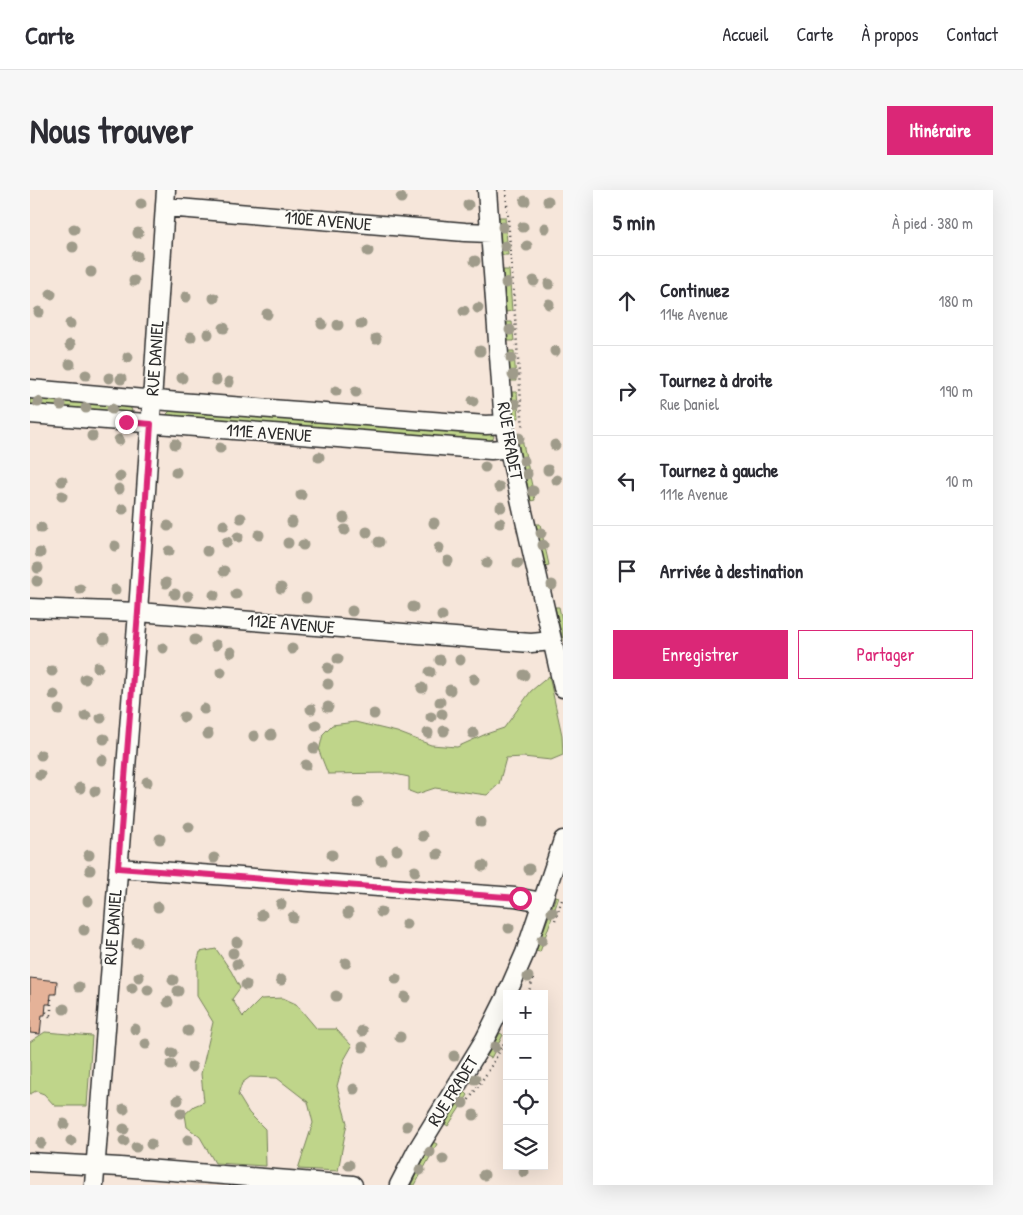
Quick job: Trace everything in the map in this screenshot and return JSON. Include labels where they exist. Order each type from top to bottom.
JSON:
[{"type":"street","name":"RUE FRADET","points":[[487,190],[504,424],[563,688]]},
{"type":"street","name":"110E AVENUE","points":[[166,198],[455,232],[490,233]]},
{"type":"street","name":"RUE DANIEL","points":[[94,1185],[138,612],[166,198]]},
{"type":"street","name":"111E AVENUE","points":[[30,389],[486,425],[504,424]]},
{"type":"street","name":"111E AVENUE","points":[[30,414],[491,450],[509,448]]},
{"type":"street","name":"112E AVENUE","points":[[30,608],[138,612],[531,643],[552,641]]},
{"type":"street","name":"RUE FRADET","points":[[509,990],[521,963],[563,840]]},
{"type":"street","points":[[118,868],[516,897],[542,902]]},
{"type":"street","name":"RUE FRADET","points":[[399,1185],[416,1152],[485,1040],[503,1002]]},
{"type":"street","points":[[30,1162],[353,1185]]},
{"type":"path","name":"RUE FRADET","points":[[506,190],[524,436]]},
{"type":"path","points":[[46,1012],[51,1019],[51,999]]},
{"type":"path","name":"RUE FRADET","points":[[463,1109],[503,1045]]},
{"type":"green space","points":[[499,217],[505,217],[508,255],[502,255]]},
{"type":"green space","points":[[503,270],[509,270],[512,311],[506,312]]},
{"type":"green space","points":[[507,322],[512,322],[514,341],[508,341]]},
{"type":"green space","points":[[508,351],[514,351],[516,381],[511,381]]},
{"type":"green space","points":[[512,392],[517,392],[519,418],[514,418]]},
{"type":"green space","points":[[30,396],[130,406],[132,411],[127,415],[30,408]]},
{"type":"green space","points":[[171,410],[492,433],[494,437],[491,442],[168,417],[167,414]]},
{"type":"green space","points":[[516,434],[521,434],[535,500],[531,501]]},
{"type":"green space","points":[[536,524],[540,524],[549,565],[545,566]]},
{"type":"green space","points":[[555,607],[559,607],[563,625],[563,641]]},
{"type":"green space","points":[[549,676],[562,735],[563,755],[551,760],[523,757],[506,758],[499,784],[487,795],[435,788],[417,794],[409,791],[409,777],[390,773],[328,774],[319,751],[323,734],[332,725],[355,722],[397,732],[431,745],[457,747],[504,728],[531,691]]},
{"type":"green space","points":[[556,896],[559,897],[540,952],[536,951]]},
{"type":"green space","points":[[216,949],[240,988],[232,999],[243,1017],[261,999],[283,998],[296,1004],[317,1029],[336,1029],[352,1046],[344,1060],[337,1086],[347,1123],[338,1171],[298,1169],[313,1123],[308,1102],[277,1078],[250,1077],[242,1083],[238,1095],[249,1113],[265,1129],[266,1166],[215,1163],[200,1137],[187,1127],[185,1114],[194,1106],[204,1102],[201,1074],[213,1022],[197,996],[197,963],[200,952]]},
{"type":"green space","points":[[45,1032],[92,1036],[87,1106],[55,1106],[44,1094],[36,1091],[30,1094],[30,1042]]},
{"type":"green space","points":[[500,1033],[503,1035],[491,1058],[487,1056]]},
{"type":"green space","points":[[465,1092],[468,1095],[448,1126],[445,1124]]},
{"type":"green space","points":[[433,1142],[437,1144],[415,1185],[411,1185],[419,1168]]},
{"type":"building","points":[[30,978],[57,981],[56,994],[51,994],[50,1004],[46,1004],[45,1015],[42,1015],[40,1034],[30,1033]]},
{"type":"route","points":[[126,422],[151,424],[118,868],[520,898]]}]
